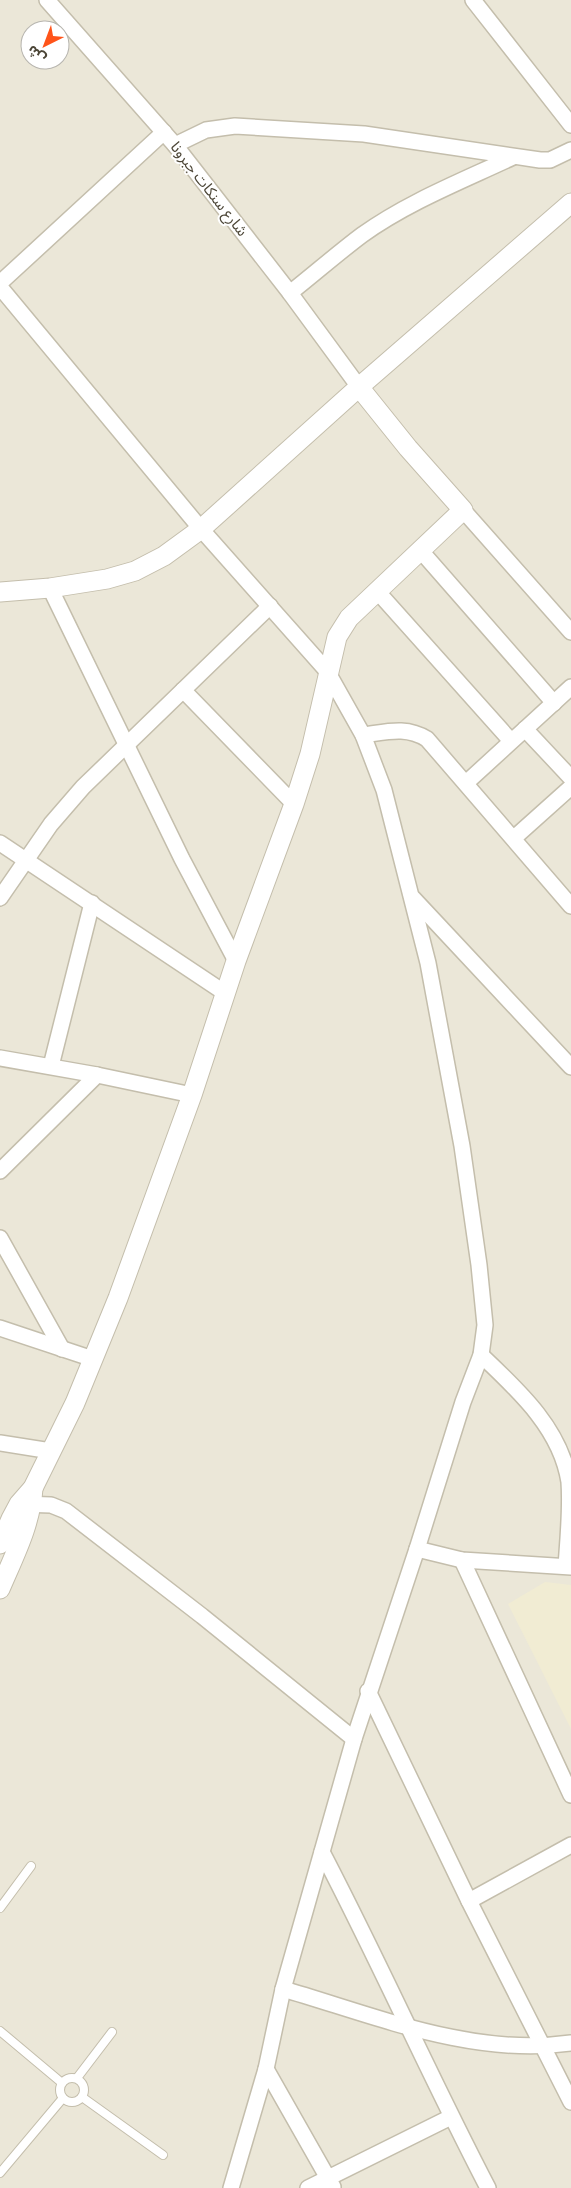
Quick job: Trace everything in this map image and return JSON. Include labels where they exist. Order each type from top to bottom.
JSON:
[{"type":"street","name":"شارع سنكات جبرونا","points":[[46,0],[164,132],[290,293],[359,387]]},
{"type":"street","points":[[473,0],[571,125]]},
{"type":"street","points":[[175,146],[206,130],[234,126],[364,134],[512,157],[550,160],[571,150]]},
{"type":"street","points":[[164,132],[0,285],[201,529],[327,671],[364,735],[384,790],[428,963],[462,1146],[479,1265],[485,1325],[481,1355],[444,1460],[417,1550],[368,1691],[283,1989],[266,2069],[232,2188]]},
{"type":"street","points":[[290,293],[363,235],[393,216],[444,189],[512,157]]},
{"type":"street","points":[[0,592],[50,588],[107,579],[135,571],[164,556],[201,529],[359,387],[571,202]]},
{"type":"street","points":[[359,387],[408,448],[571,632]]},
{"type":"street","points":[[0,1544],[28,1499],[75,1403],[121,1288],[192,1095],[236,961],[294,804],[320,714],[327,671],[341,628],[463,510]]},
{"type":"street","points":[[421,551],[554,703]]},
{"type":"street","points":[[50,588],[125,745],[236,961]]},
{"type":"street","points":[[377,592],[511,741]]},
{"type":"street","points":[[0,898],[50,824],[125,745],[270,606]]},
{"type":"street","points":[[466,783],[571,688]]},
{"type":"street","points":[[183,690],[294,804]]},
{"type":"street","points":[[525,729],[571,778]]},
{"type":"street","points":[[364,735],[406,730],[416,732],[427,739],[571,906]]},
{"type":"street","points":[[514,838],[571,787]]},
{"type":"street","points":[[0,843],[225,993]]},
{"type":"street","points":[[412,896],[571,1067]]},
{"type":"street","points":[[51,1066],[92,903]]},
{"type":"street","points":[[0,1058],[51,1066],[192,1095]]},
{"type":"street","points":[[0,1171],[97,1075]]},
{"type":"street","points":[[0,1238],[62,1349]]},
{"type":"street","points":[[0,1328],[93,1358]]},
{"type":"street","points":[[417,1550],[462,1560],[568,1566],[569,1482],[557,1446],[539,1415],[517,1389],[481,1355]]},
{"type":"street","points":[[0,1443],[51,1451]]},
{"type":"street","points":[[0,1589],[26,1526],[28,1499]]},
{"type":"street","points":[[28,1499],[66,1511],[202,1616],[354,1739]]},
{"type":"street","points":[[462,1560],[527,1704],[571,1795]]},
{"type":"street","points":[[368,1691],[469,1901],[571,2102]]},
{"type":"street","points":[[469,1901],[571,1845]]},
{"type":"street","points":[[322,1852],[366,1936],[451,2117],[488,2188]]},
{"type":"street","points":[[283,1989],[409,2028],[473,2040],[542,2047],[571,2043]]},
{"type":"street","points":[[266,2069],[331,2183]]},
{"type":"street","points":[[308,2188],[331,2183],[451,2117]]},
{"type":"lane","points":[[0,1908],[31,1866]]},
{"type":"lane","points":[[0,2031],[62,2083]]},
{"type":"lane","points":[[82,2097],[73,2102],[63,2098],[60,2093],[62,2083],[66,2079],[77,2078],[112,2032]]},
{"type":"lane","points":[[77,2078],[84,2086],[82,2097]]},
{"type":"lane","points":[[82,2097],[163,2155]]},
{"type":"lane","points":[[0,2173],[63,2098]]},
{"type":"shaded area","points":[[0,0],[571,0],[571,2188],[0,2188]]},
{"type":"shaded area","points":[[545,1582],[571,1585],[571,1729],[508,1604]]}]
